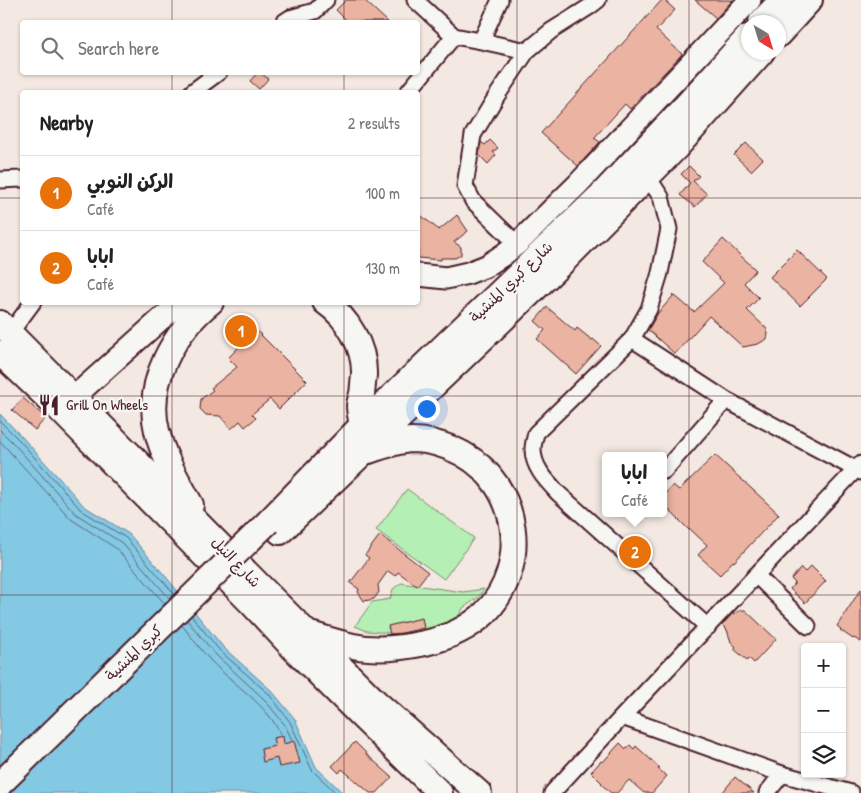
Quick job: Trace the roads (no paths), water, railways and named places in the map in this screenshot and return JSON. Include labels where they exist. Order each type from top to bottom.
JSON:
[{"type":"main road","points":[[768,15],[782,0]]},
{"type":"main road","points":[[786,26],[810,0]]},
{"type":"main road","name":"شارع كبري المنشية","points":[[274,528],[362,425],[603,193],[741,44]]},
{"type":"main road","name":"شارع كبري المنشية","points":[[274,528],[365,452],[564,261],[677,147],[755,60]]},
{"type":"main road","points":[[206,530],[162,448],[156,430],[153,402],[159,375],[170,352],[182,332],[208,305]]},
{"type":"main road","points":[[329,305],[346,322],[357,341],[362,356],[364,373],[359,405],[362,425]]},
{"type":"main road","name":"شارع النيل","points":[[3,336],[73,398],[376,702],[479,793]]},
{"type":"main road","name":"شارع النيل","points":[[3,336],[54,404],[354,710],[440,793]]},
{"type":"main road","points":[[307,633],[354,646],[384,648],[411,646],[436,640],[457,633],[485,613],[500,593],[510,570],[514,548],[513,531],[505,500],[493,479],[473,460],[451,447],[412,440],[395,442],[365,452]]},
{"type":"main road","name":"كبري المنشية","points":[[0,784],[274,528]]},
{"type":"main road","name":"كبري المنشية","points":[[12,793],[274,528]]},
{"type":"street","points":[[287,20],[315,11],[326,0]]},
{"type":"street","points":[[415,0],[454,36],[527,51]]},
{"type":"street","points":[[481,41],[500,0]]},
{"type":"street","points":[[518,244],[473,201],[466,186],[472,135],[527,51],[551,31],[598,0]]},
{"type":"street","points":[[420,275],[446,278],[468,273],[486,266],[518,244],[578,185],[750,0]]},
{"type":"street","points":[[410,90],[454,36]]},
{"type":"street","points":[[195,90],[215,75]]},
{"type":"street","points":[[647,176],[661,197],[669,230],[660,273],[649,309],[632,339],[536,433],[533,449],[540,473],[559,494],[708,627]]},
{"type":"street","points":[[0,180],[20,179]]},
{"type":"street","points":[[3,336],[30,305]]},
{"type":"street","points":[[73,398],[178,305]]},
{"type":"street","points":[[552,793],[859,468],[726,400],[632,339]]},
{"type":"street","points":[[667,468],[726,400]]},
{"type":"street","points":[[756,575],[808,626]]},
{"type":"street","points":[[622,717],[782,774],[851,793]]},
{"type":"street","points":[[767,793],[782,774]]},
{"type":"water","points":[[0,414],[84,506],[129,534],[224,648],[272,691],[295,719],[316,767],[343,793],[0,793]]},
{"type":"place","name":"الركن النوبي","points":[[241,331]]},
{"type":"place","name":"Grill On Wheels","points":[[49,405]]},
{"type":"place","name":"ابابا","points":[[635,552]]}]
